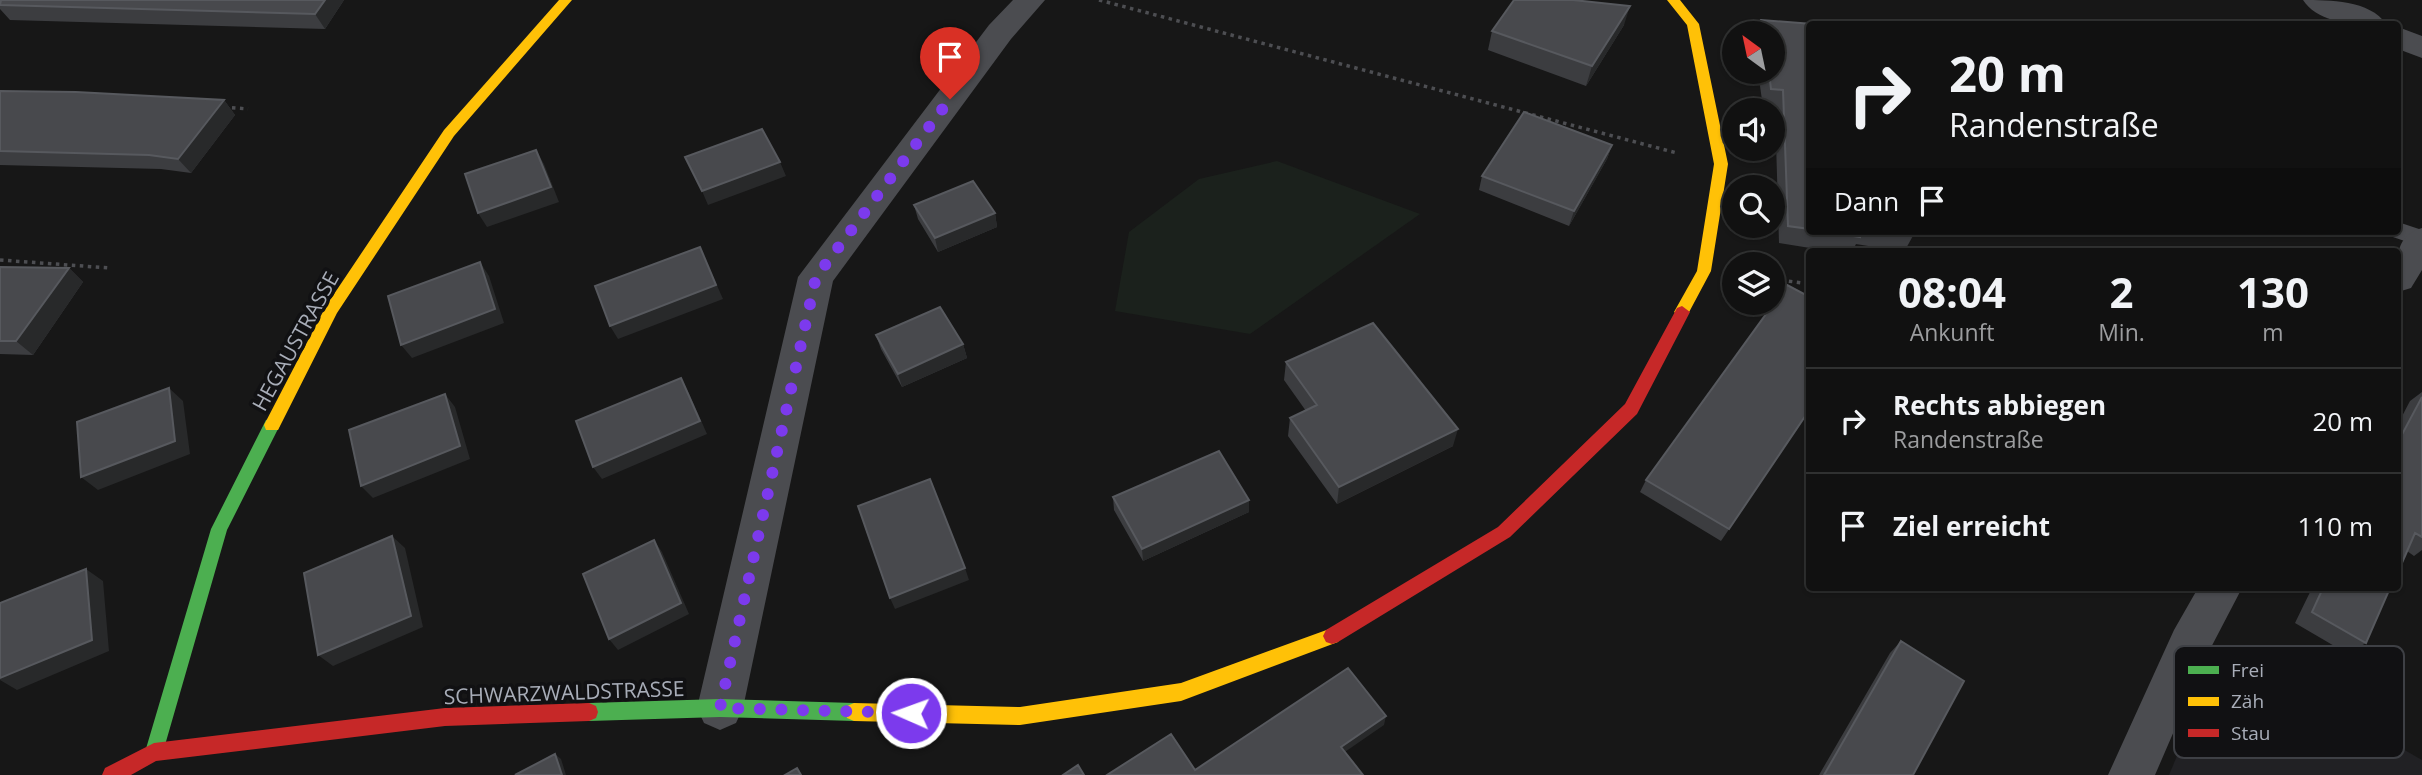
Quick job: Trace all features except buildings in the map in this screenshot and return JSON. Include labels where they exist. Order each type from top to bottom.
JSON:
[{"type":"street","name":"HEGAUSTRASSE","points":[[154,752],[219,529],[331,310],[449,133],[566,0]]},
{"type":"street","points":[[720,708],[816,277],[1000,32],[1030,0]]},
{"type":"street","name":"SCHWARZWALDSTRASSE","points":[[111,775],[154,752],[445,717],[720,708],[1020,716],[1181,692],[1333,636],[1504,532],[1631,409],[1704,271],[1721,164],[1693,23],[1674,0]]},
{"type":"street","points":[[2318,0],[2364,21]]},
{"type":"street","points":[[2401,38],[2422,48]]},
{"type":"street","points":[[2401,273],[2422,240]]},
{"type":"street","points":[[2189,646],[2219,591]]},
{"type":"street","points":[[2131,775],[2174,680]]},
{"type":"lane","points":[[2401,231],[2422,240]]},
{"type":"path","points":[[1099,0],[1721,164]]},
{"type":"path","points":[[220,107],[248,109]]},
{"type":"path","points":[[0,260],[110,268]]},
{"type":"path","points":[[1785,281],[1806,283]]},
{"type":"shaded area","points":[[1277,161],[1420,214],[1250,334],[1115,311],[1129,232],[1199,179]]},
{"type":"shaded area","points":[[2404,750],[2422,760],[2422,775],[2169,775],[2176,758],[2404,758]]},
{"type":"traffic: fast","points":[[154,752],[219,529],[272,425]]},
{"type":"traffic: fast","points":[[589,712],[720,708],[854,712]]},
{"type":"traffic: slow","points":[[272,425],[331,310],[449,133],[566,0]]},
{"type":"traffic: slow","points":[[1673,0],[1693,24],[1721,164],[1704,271],[1682,312]]},
{"type":"traffic: slow","points":[[854,712],[1020,716],[1181,692],[1332,636]]},
{"type":"traffic: jam","points":[[1332,636],[1504,532],[1631,409],[1682,312]]},
{"type":"traffic: jam","points":[[112,775],[154,752],[445,717],[589,712]]},
{"type":"route","points":[[911,713],[720,708],[816,277],[950,99]]}]
